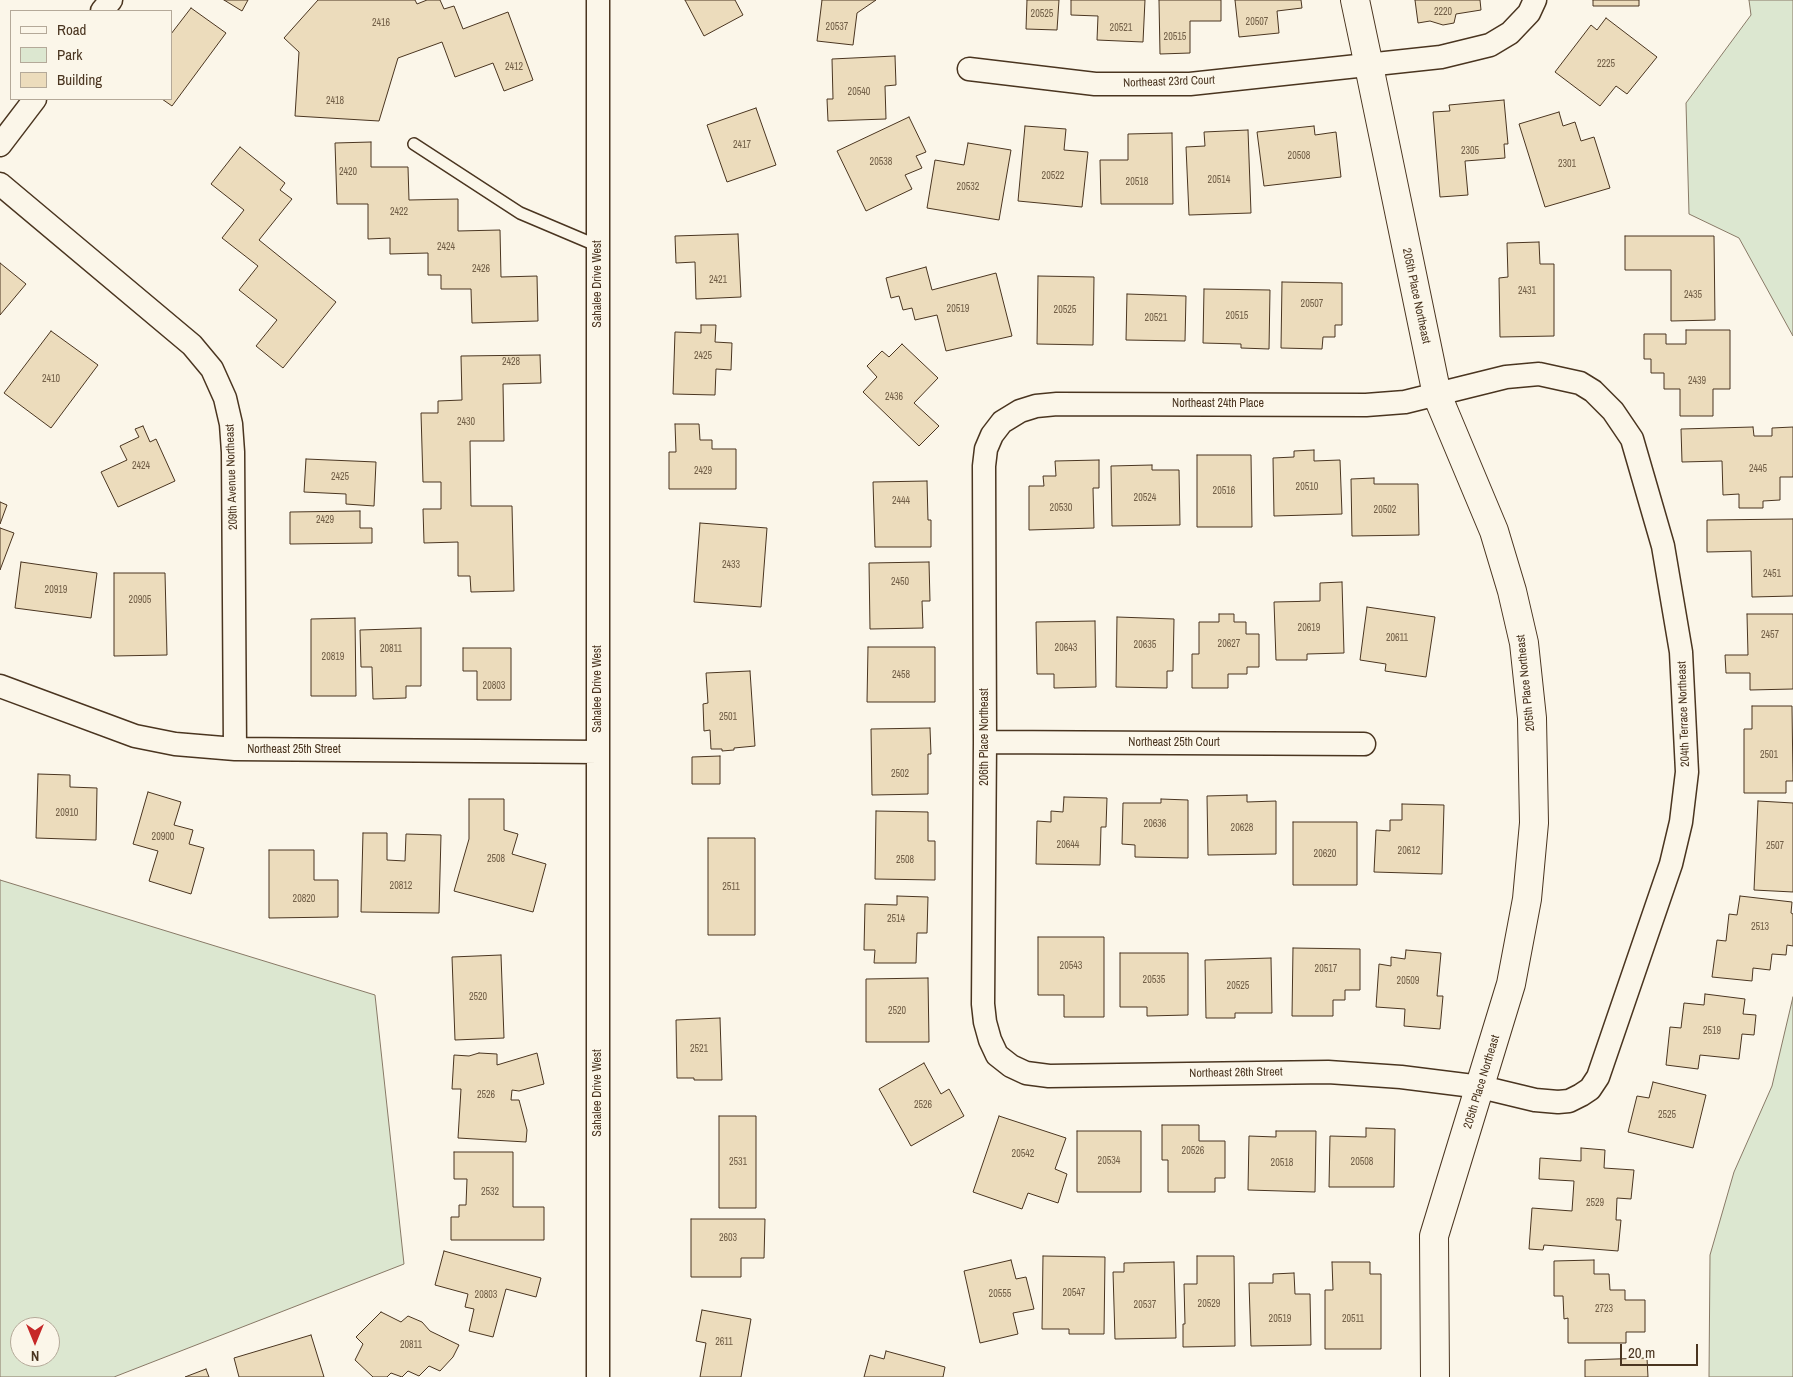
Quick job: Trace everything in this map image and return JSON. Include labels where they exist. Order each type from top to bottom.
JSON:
[{"type":"street","points":[[103,10],[111,0]]},
{"type":"street","name":"Sahalee Drive West","points":[[598,0],[598,1377]]},
{"type":"street","name":"205th Place Northeast","points":[[1354,0],[1370,66],[1437,395],[1494,531],[1512,591],[1524,644],[1532,718],[1534,822],[1527,899],[1511,984],[1434,1236],[1435,1377]]},
{"type":"street","name":"Northeast 23rd Court","points":[[969,69],[1095,84],[1190,84],[1370,66],[1441,57],[1490,45],[1510,33],[1529,13],[1535,0]]},
{"type":"street","points":[[0,145],[34,100]]},
{"type":"street","name":"209th Avenue Northeast","points":[[0,184],[192,345],[212,369],[225,398],[231,424],[234,452],[235,749]]},
{"type":"street","name":"204th Terrace Northeast","points":[[1437,395],[1506,377],[1539,374],[1580,383],[1593,391],[1613,411],[1632,439],[1660,537],[1681,652],[1686,772],[1681,822],[1671,864],[1598,1077],[1590,1088],[1581,1095],[1558,1102],[1535,1100],[1481,1087]]},
{"type":"street","name":"Northeast 24th Place","points":[[1002,422],[1020,411],[1036,406],[1057,404],[1366,405],[1405,402],[1437,395]]},
{"type":"street","name":"206th Place Northeast","points":[[997,1055],[985,1022],[983,1004],[985,742],[984,466],[986,448],[992,435],[1002,422]]},
{"type":"street","name":"Northeast 25th Street","points":[[0,686],[135,736],[175,744],[235,749],[598,752]]},
{"type":"street","name":"Northeast 25th Court","points":[[985,742],[1364,744]]},
{"type":"street","name":"Northeast 26th Street","points":[[997,1055],[1011,1066],[1026,1073],[1049,1076],[1328,1072],[1401,1077],[1481,1087]]},
{"type":"lane","points":[[414,144],[520,213],[598,246]]},
{"type":"green space","points":[[1749,0],[1793,0],[1793,336],[1739,238],[1689,214],[1686,103],[1751,15]]},
{"type":"green space","points":[[0,880],[375,995],[404,1264],[114,1377],[0,1377]]},
{"type":"green space","points":[[1793,997],[1793,1377],[1709,1377],[1710,1255],[1734,1172],[1772,1086]]},
{"type":"building","points":[[224,0],[248,0],[242,11]]},
{"type":"building","points":[[318,0],[415,0],[417,4],[427,0],[440,0],[444,9],[454,6],[463,29],[508,12],[533,80],[504,91],[493,63],[455,77],[442,42],[398,58],[379,121],[295,116],[299,52],[284,38]]},
{"type":"building","points":[[685,0],[735,0],[743,15],[704,36]]},
{"type":"building","points":[[822,0],[876,0],[857,13],[853,45],[817,41]]},
{"type":"building","points":[[1027,0],[1059,0],[1057,30],[1026,29]]},
{"type":"building","points":[[1071,0],[1145,0],[1143,42],[1097,40],[1098,16],[1071,15]]},
{"type":"building","points":[[1159,0],[1221,0],[1221,21],[1190,21],[1190,53],[1160,54]]},
{"type":"building","points":[[1235,0],[1301,0],[1302,8],[1277,11],[1279,33],[1239,37]]},
{"type":"building","points":[[1415,0],[1480,0],[1481,10],[1456,14],[1454,23],[1443,25],[1430,21],[1418,23]]},
{"type":"building","points":[[1593,0],[1639,0],[1639,6],[1593,6]]},
{"type":"building","points":[[191,8],[226,33],[172,106],[163,100],[172,100],[172,33]]},
{"type":"building","points":[[1606,18],[1657,57],[1627,94],[1616,86],[1600,106],[1555,72],[1591,25],[1597,30]]},
{"type":"building","points":[[895,56],[896,85],[885,86],[886,119],[828,121],[827,99],[833,99],[832,59]]},
{"type":"building","points":[[1504,100],[1508,144],[1504,144],[1505,158],[1465,161],[1468,195],[1440,197],[1433,112],[1450,111],[1449,105]]},
{"type":"building","points":[[756,108],[776,165],[727,182],[707,125]]},
{"type":"building","points":[[1559,112],[1563,126],[1575,122],[1581,141],[1594,137],[1610,188],[1545,207],[1519,124]]},
{"type":"building","points":[[909,117],[926,152],[916,156],[922,168],[905,175],[912,189],[866,211],[837,151]]},
{"type":"building","points":[[1025,126],[1066,129],[1064,150],[1088,152],[1082,207],[1018,201]]},
{"type":"building","points":[[1314,126],[1315,135],[1336,132],[1341,177],[1264,186],[1257,132]]},
{"type":"building","points":[[1248,130],[1251,213],[1189,215],[1186,147],[1205,146],[1204,132]]},
{"type":"building","points":[[1172,133],[1173,204],[1101,204],[1100,160],[1128,160],[1128,134]]},
{"type":"building","points":[[371,142],[371,167],[408,167],[409,200],[458,199],[458,231],[500,230],[501,277],[537,276],[538,321],[472,323],[471,289],[441,289],[441,275],[428,275],[428,253],[390,254],[390,238],[368,239],[368,204],[337,204],[335,143]]},
{"type":"building","points":[[968,143],[1011,150],[999,220],[927,208],[935,160],[964,165]]},
{"type":"building","points":[[240,147],[285,183],[280,190],[292,199],[259,240],[336,302],[283,368],[256,346],[277,320],[239,290],[258,266],[222,238],[244,210],[211,184]]},
{"type":"building","points":[[738,234],[741,297],[696,299],[695,262],[676,263],[675,236]]},
{"type":"building","points":[[1625,236],[1714,236],[1715,320],[1671,321],[1671,270],[1625,270]]},
{"type":"building","points":[[1539,242],[1540,264],[1554,264],[1554,336],[1500,337],[1499,278],[1508,277],[1507,243]]},
{"type":"building","points":[[0,263],[26,284],[0,315]]},
{"type":"building","points":[[926,267],[932,290],[996,273],[1012,336],[946,351],[937,315],[915,320],[912,308],[903,310],[899,296],[891,298],[886,278]]},
{"type":"building","points":[[1038,276],[1094,277],[1093,345],[1037,344]]},
{"type":"building","points":[[1282,282],[1342,283],[1342,325],[1335,325],[1335,337],[1323,337],[1322,349],[1281,348]]},
{"type":"building","points":[[1204,289],[1270,290],[1269,349],[1241,348],[1241,344],[1203,343]]},
{"type":"building","points":[[1127,294],[1186,296],[1185,341],[1126,340]]},
{"type":"building","points":[[701,325],[716,325],[715,342],[732,343],[731,370],[716,369],[715,395],[673,394],[675,332],[701,333]]},
{"type":"building","points":[[1686,330],[1730,330],[1730,389],[1713,389],[1713,416],[1680,416],[1680,389],[1664,389],[1664,373],[1651,373],[1651,359],[1644,359],[1644,334],[1666,334],[1666,344],[1686,344]]},
{"type":"building","points":[[51,331],[98,365],[51,428],[4,393]]},
{"type":"building","points":[[902,344],[938,378],[914,403],[939,426],[919,446],[863,392],[877,377],[867,366],[882,351],[889,357]]},
{"type":"building","points":[[540,355],[541,383],[503,384],[504,441],[470,441],[471,506],[512,506],[514,591],[471,592],[470,576],[458,576],[458,542],[424,543],[423,509],[441,509],[441,482],[423,482],[421,413],[438,413],[438,401],[462,400],[461,356]]},
{"type":"building","points":[[675,424],[699,424],[700,440],[712,440],[712,449],[736,449],[736,489],[669,489],[669,452],[676,452]]},
{"type":"building","points":[[143,426],[150,442],[156,439],[175,481],[118,507],[101,472],[127,460],[120,446],[139,437],[135,429]]},
{"type":"building","points":[[1753,427],[1754,436],[1772,436],[1772,428],[1793,427],[1793,477],[1780,477],[1780,500],[1763,501],[1763,508],[1739,508],[1739,494],[1723,495],[1722,461],[1682,462],[1681,429]]},
{"type":"building","points":[[1314,450],[1314,461],[1340,460],[1342,514],[1274,516],[1273,458],[1294,457],[1294,451]]},
{"type":"building","points":[[1197,455],[1251,455],[1252,527],[1197,527]]},
{"type":"building","points":[[306,459],[376,462],[374,506],[346,504],[346,494],[304,492]]},
{"type":"building","points":[[1099,460],[1099,488],[1093,488],[1094,528],[1029,530],[1029,486],[1044,486],[1043,476],[1056,476],[1055,461]]},
{"type":"building","points":[[1152,465],[1152,470],[1179,470],[1180,525],[1112,526],[1111,466]]},
{"type":"building","points":[[1374,478],[1374,484],[1418,484],[1419,535],[1352,536],[1351,479]]},
{"type":"building","points":[[927,481],[928,520],[931,520],[931,547],[875,547],[873,482]]},
{"type":"building","points":[[0,502],[7,505],[0,524]]},
{"type":"building","points":[[360,511],[360,528],[372,528],[372,543],[290,544],[290,512]]},
{"type":"building","points":[[1793,519],[1793,596],[1752,597],[1751,551],[1707,552],[1707,520]]},
{"type":"building","points":[[700,523],[767,528],[761,607],[694,602]]},
{"type":"building","points":[[0,528],[14,533],[0,570]]},
{"type":"building","points":[[21,562],[97,573],[91,618],[15,608]]},
{"type":"building","points":[[929,562],[930,601],[922,601],[923,628],[870,629],[869,563]]},
{"type":"building","points":[[114,573],[165,573],[167,655],[114,656]]},
{"type":"building","points":[[1342,582],[1344,653],[1307,654],[1307,660],[1276,660],[1274,602],[1320,601],[1320,583]]},
{"type":"building","points":[[1367,607],[1435,617],[1426,677],[1385,671],[1386,664],[1360,660]]},
{"type":"building","points":[[1219,614],[1234,614],[1234,622],[1246,622],[1246,634],[1259,634],[1259,667],[1247,667],[1247,674],[1228,674],[1228,688],[1192,688],[1192,654],[1199,654],[1199,622],[1219,622]]},
{"type":"building","points":[[1747,614],[1793,614],[1793,689],[1750,690],[1750,673],[1726,673],[1725,655],[1748,655]]},
{"type":"building","points":[[1117,617],[1174,619],[1173,671],[1167,671],[1167,688],[1116,687]]},
{"type":"building","points":[[355,618],[356,696],[311,696],[311,619]]},
{"type":"building","points":[[1095,621],[1096,687],[1054,688],[1054,674],[1037,674],[1036,622]]},
{"type":"building","points":[[421,628],[421,686],[406,686],[406,698],[373,699],[372,667],[361,667],[360,630]]},
{"type":"building","points":[[868,647],[935,647],[935,702],[867,702]]},
{"type":"building","points":[[463,648],[511,648],[511,700],[477,700],[477,671],[463,671]]},
{"type":"building","points":[[750,671],[755,746],[722,751],[722,749],[711,749],[710,730],[704,731],[703,704],[708,703],[706,673]]},
{"type":"building","points":[[1752,706],[1792,706],[1793,781],[1786,781],[1786,793],[1744,793],[1744,729],[1752,729]]},
{"type":"building","points":[[930,728],[931,754],[928,754],[928,794],[872,795],[871,729]]},
{"type":"building","points":[[720,756],[720,784],[692,784],[692,757]]},
{"type":"building","points":[[38,774],[70,775],[70,787],[97,788],[96,840],[36,838]]},
{"type":"building","points":[[148,792],[181,802],[174,825],[193,830],[189,844],[204,848],[191,894],[149,881],[158,851],[133,844]]},
{"type":"building","points":[[1247,795],[1247,802],[1276,801],[1276,854],[1208,855],[1207,796]]},
{"type":"building","points":[[1064,797],[1107,798],[1106,827],[1101,827],[1100,865],[1036,864],[1037,821],[1051,822],[1051,811],[1063,812]]},
{"type":"building","points":[[469,799],[504,799],[504,830],[518,834],[512,854],[546,864],[533,912],[454,891],[469,839]]},
{"type":"building","points":[[1161,799],[1188,800],[1188,858],[1135,857],[1135,845],[1122,844],[1123,803],[1161,803]]},
{"type":"building","points":[[1758,801],[1793,803],[1793,892],[1754,890]]},
{"type":"building","points":[[1402,804],[1444,805],[1442,874],[1374,872],[1376,830],[1390,831],[1390,820],[1402,820]]},
{"type":"building","points":[[876,811],[928,812],[928,841],[935,841],[935,880],[875,879]]},
{"type":"building","points":[[1293,822],[1357,822],[1357,885],[1293,885]]},
{"type":"building","points":[[363,833],[387,833],[387,860],[405,861],[406,834],[441,835],[439,913],[361,912]]},
{"type":"building","points":[[708,838],[755,838],[755,935],[708,935]]},
{"type":"building","points":[[269,850],[314,850],[314,880],[338,880],[338,917],[269,918]]},
{"type":"building","points":[[897,896],[928,897],[927,933],[917,933],[916,963],[874,963],[875,950],[864,950],[865,904],[897,905]]},
{"type":"building","points":[[1740,896],[1792,902],[1793,946],[1787,945],[1786,955],[1772,954],[1770,970],[1753,968],[1752,981],[1712,977],[1717,940],[1726,941],[1729,914],[1737,915]]},
{"type":"building","points":[[1038,937],[1104,937],[1104,1017],[1064,1017],[1064,995],[1038,995]]},
{"type":"building","points":[[1293,948],[1360,949],[1360,990],[1345,990],[1345,1000],[1333,1000],[1333,1016],[1292,1016]]},
{"type":"building","points":[[1406,950],[1441,953],[1437,996],[1443,996],[1440,1029],[1404,1026],[1405,1009],[1376,1007],[1379,964],[1391,966],[1391,957],[1405,959]]},
{"type":"building","points":[[1120,953],[1188,953],[1188,1015],[1147,1016],[1147,1007],[1120,1007]]},
{"type":"building","points":[[501,955],[504,1038],[455,1040],[452,957]]},
{"type":"building","points":[[1271,958],[1272,1013],[1235,1013],[1235,1018],[1206,1018],[1205,960]]},
{"type":"building","points":[[928,978],[929,1042],[866,1042],[866,979]]},
{"type":"building","points":[[1705,994],[1745,999],[1743,1014],[1756,1015],[1754,1035],[1742,1034],[1739,1059],[1700,1055],[1698,1069],[1666,1065],[1670,1027],[1681,1028],[1684,1003],[1704,1005]]},
{"type":"building","points":[[720,1018],[722,1080],[677,1078],[676,1020]]},
{"type":"building","points":[[479,1053],[497,1054],[497,1065],[537,1053],[544,1084],[519,1091],[512,1090],[511,1100],[519,1100],[527,1130],[526,1142],[458,1138],[461,1089],[452,1089],[454,1055],[469,1056]]},
{"type":"building","points":[[924,1063],[941,1094],[949,1089],[964,1116],[911,1146],[879,1089]]},
{"type":"building","points":[[1653,1082],[1706,1095],[1693,1148],[1628,1132],[1637,1096],[1649,1098]]},
{"type":"building","points":[[719,1116],[756,1116],[756,1208],[719,1208]]},
{"type":"building","points":[[999,1116],[1066,1138],[1055,1169],[1067,1174],[1058,1203],[1028,1193],[1022,1209],[973,1192]]},
{"type":"building","points":[[1162,1125],[1199,1125],[1199,1141],[1225,1141],[1225,1178],[1215,1178],[1215,1192],[1168,1192],[1168,1160],[1162,1160]]},
{"type":"building","points":[[1366,1128],[1395,1129],[1394,1187],[1329,1187],[1330,1136],[1366,1137]]},
{"type":"building","points":[[1077,1131],[1141,1131],[1141,1192],[1077,1192]]},
{"type":"building","points":[[1276,1131],[1316,1131],[1315,1192],[1248,1190],[1249,1136],[1276,1137]]},
{"type":"building","points":[[1581,1148],[1605,1150],[1604,1168],[1634,1170],[1631,1199],[1617,1198],[1616,1220],[1621,1220],[1618,1251],[1544,1245],[1543,1250],[1529,1249],[1532,1208],[1572,1211],[1574,1181],[1539,1179],[1540,1158],[1581,1161]]},
{"type":"building","points":[[454,1152],[513,1152],[513,1207],[544,1207],[544,1240],[451,1240],[451,1217],[459,1217],[459,1205],[466,1205],[467,1179],[454,1179]]},
{"type":"building","points":[[691,1219],[765,1219],[764,1258],[741,1258],[741,1277],[691,1277]]},
{"type":"building","points":[[444,1251],[541,1278],[536,1297],[506,1289],[493,1337],[469,1331],[474,1309],[465,1307],[468,1294],[435,1285]]},
{"type":"building","points":[[1043,1256],[1105,1257],[1104,1334],[1069,1334],[1069,1329],[1042,1329]]},
{"type":"building","points":[[1197,1256],[1234,1256],[1235,1346],[1183,1347],[1183,1324],[1185,1324],[1184,1284],[1197,1284]]},
{"type":"building","points":[[1011,1260],[1016,1279],[1026,1277],[1034,1309],[1013,1313],[1018,1334],[980,1343],[964,1271]]},
{"type":"building","points":[[1594,1260],[1594,1274],[1609,1274],[1610,1290],[1625,1290],[1625,1300],[1645,1300],[1645,1332],[1626,1332],[1626,1343],[1568,1343],[1568,1318],[1564,1319],[1563,1296],[1554,1296],[1554,1261]]},
{"type":"building","points":[[1174,1262],[1176,1338],[1115,1339],[1113,1272],[1124,1272],[1124,1263]]},
{"type":"building","points":[[1332,1262],[1370,1262],[1370,1274],[1381,1274],[1381,1349],[1325,1349],[1325,1290],[1333,1290]]},
{"type":"building","points":[[1294,1273],[1295,1294],[1310,1294],[1311,1345],[1251,1346],[1249,1283],[1273,1283],[1273,1274]]},
{"type":"building","points":[[702,1310],[751,1319],[741,1377],[700,1377],[706,1343],[696,1341]]},
{"type":"building","points":[[381,1312],[401,1322],[408,1316],[422,1322],[430,1331],[459,1345],[453,1357],[440,1371],[429,1366],[419,1376],[408,1371],[402,1377],[391,1373],[387,1377],[373,1377],[355,1360],[363,1344],[356,1337]]},
{"type":"building","points":[[311,1335],[324,1377],[239,1377],[234,1358]]},
{"type":"building","points":[[886,1351],[945,1367],[943,1377],[864,1377],[870,1355],[884,1359]]},
{"type":"building","points":[[1647,1358],[1648,1377],[1585,1377],[1585,1360]]},
{"type":"building","points":[[206,1369],[209,1377],[185,1377]]}]
